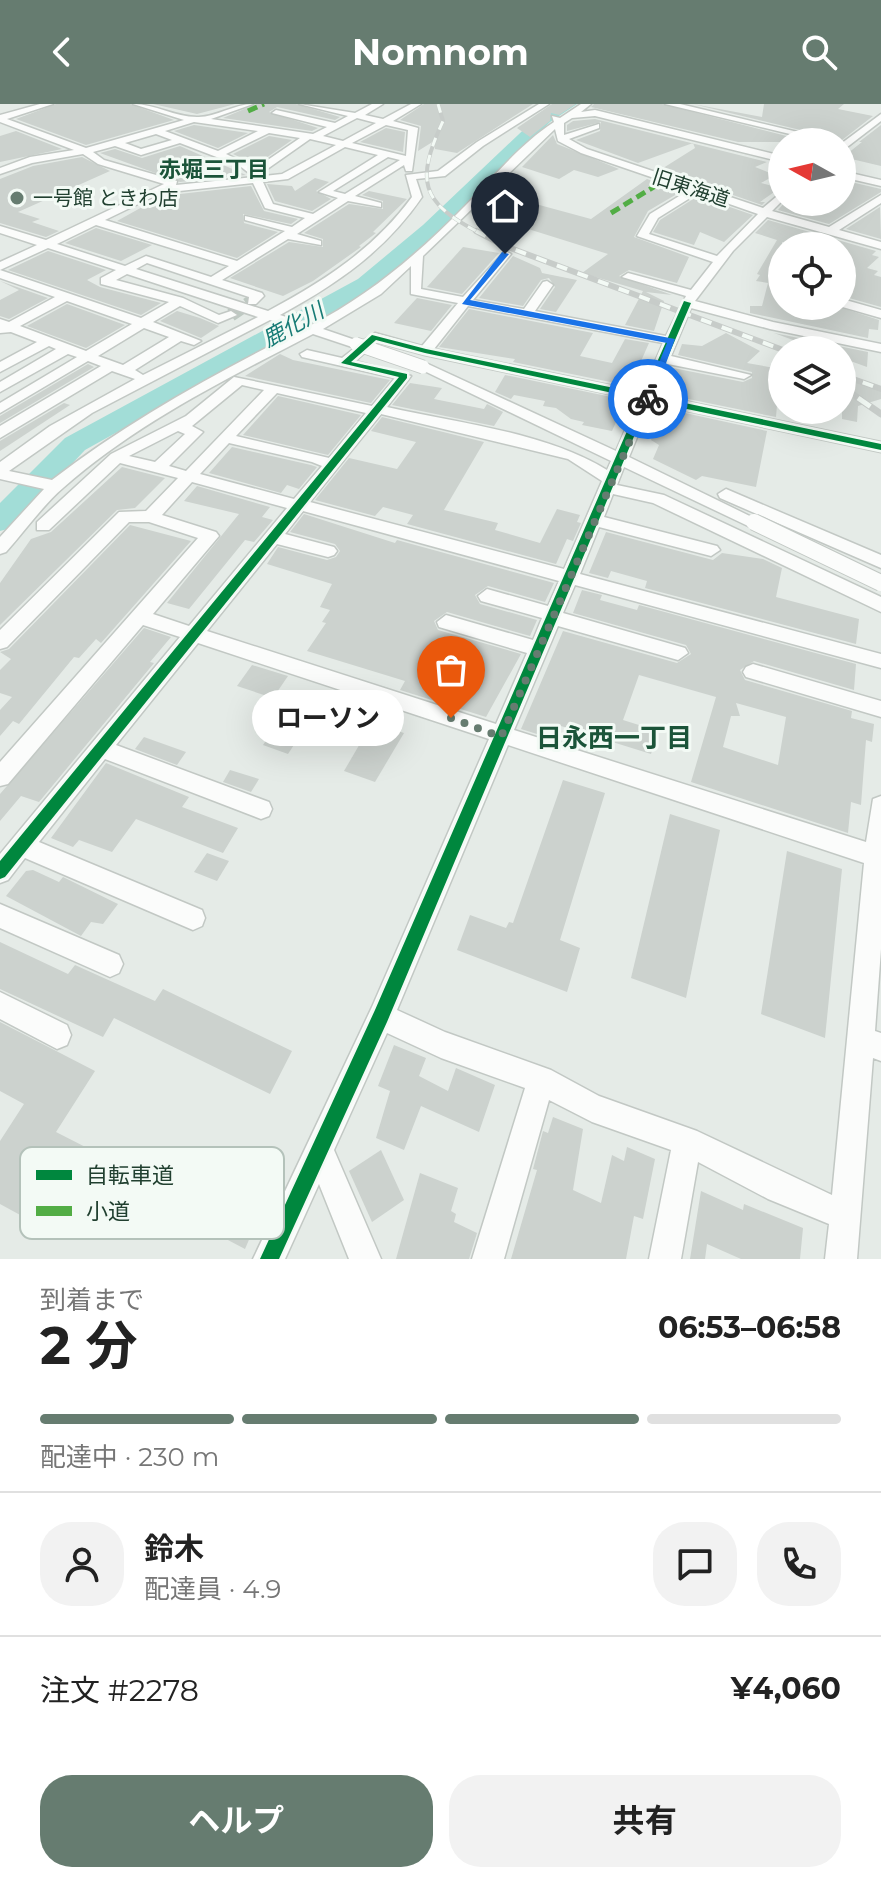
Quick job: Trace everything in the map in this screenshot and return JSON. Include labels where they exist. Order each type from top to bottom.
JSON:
[{"type":"street","points":[[0,118],[49,104]]},
{"type":"street","points":[[137,104],[408,159]]},
{"type":"street","points":[[0,472],[77,418],[321,288],[383,243],[417,197],[408,159],[413,128],[303,104]]},
{"type":"street","points":[[258,178],[311,137],[375,104]]},
{"type":"street","points":[[161,190],[284,177],[417,104]]},
{"type":"street","points":[[525,104],[566,117],[595,113],[768,156]]},
{"type":"street","points":[[0,548],[55,486],[103,448],[235,369],[311,330],[377,291],[418,257],[540,135],[587,104]]},
{"type":"street","points":[[669,104],[775,128]]},
{"type":"street","points":[[692,118],[715,104]]},
{"type":"street","points":[[0,171],[30,160],[115,143],[240,105]]},
{"type":"street","points":[[247,126],[274,111],[293,105]]},
{"type":"street","points":[[410,177],[441,174],[540,108]]},
{"type":"street","points":[[115,143],[141,152],[181,140],[248,111],[274,111],[336,126]]},
{"type":"street","points":[[566,117],[557,129],[561,139],[596,126]]},
{"type":"street","points":[[856,135],[881,117]]},
{"type":"street","points":[[0,118],[85,151],[101,162],[173,183],[0,267]]},
{"type":"street","points":[[217,155],[268,130]]},
{"type":"street","points":[[157,131],[217,155],[258,178],[269,206],[316,218]]},
{"type":"street","points":[[368,133],[382,136]]},
{"type":"street","points":[[396,139],[410,143]]},
{"type":"street","name":"旧東海道","points":[[561,139],[696,190],[829,232]]},
{"type":"street","points":[[377,205],[324,192],[386,154]]},
{"type":"street","points":[[211,282],[408,159]]},
{"type":"street","points":[[312,164],[326,167]]},
{"type":"street","points":[[340,171],[353,174]]},
{"type":"street","points":[[856,177],[881,183]]},
{"type":"street","points":[[696,190],[654,216],[643,236],[720,261]]},
{"type":"street","points":[[829,232],[881,198]]},
{"type":"street","points":[[332,208],[344,211]]},
{"type":"street","points":[[284,1226],[381,1016],[690,299],[768,208]]},
{"type":"street","points":[[249,218],[317,243]]},
{"type":"street","points":[[96,221],[239,265]]},
{"type":"street","points":[[0,229],[311,330],[355,337],[424,359],[649,398],[881,447]]},
{"type":"street","name":"旧東海道","points":[[856,239],[881,246]]},
{"type":"street","points":[[424,359],[465,301],[505,254]]},
{"type":"street","points":[[418,257],[415,291],[672,341]]},
{"type":"street","points":[[231,315],[218,319],[179,301],[106,282],[122,269],[146,259],[258,296],[252,301]]},
{"type":"street","points":[[0,274],[194,341]]},
{"type":"street","points":[[628,277],[770,325],[876,347]]},
{"type":"street","points":[[527,314],[547,285]]},
{"type":"street","points":[[4,327],[65,297]]},
{"type":"street","points":[[0,409],[179,301]]},
{"type":"street","points":[[856,307],[881,314]]},
{"type":"street","points":[[4,327],[124,370]]},
{"type":"street","points":[[0,433],[39,409],[124,370],[179,336]]},
{"type":"street","points":[[355,337],[375,337],[424,359],[881,583]]},
{"type":"street","points":[[345,363],[375,337]]},
{"type":"street","points":[[4,362],[48,341]]},
{"type":"street","points":[[856,358],[876,347]]},
{"type":"street","points":[[0,391],[68,348]]},
{"type":"street","points":[[0,872],[404,376],[307,354]]},
{"type":"street","points":[[664,359],[744,375]]},
{"type":"street","points":[[158,468],[195,432],[182,428],[239,380],[573,456],[610,484],[658,499],[881,605]]},
{"type":"street","points":[[150,517],[274,388]]},
{"type":"street","points":[[0,391],[56,416]]},
{"type":"street","points":[[205,406],[240,415]]},
{"type":"street","points":[[43,526],[116,457],[191,419]]},
{"type":"street","points":[[225,438],[317,458],[331,465]]},
{"type":"street","points":[[116,457],[881,661]]},
{"type":"street","points":[[0,472],[55,486]]},
{"type":"street","points":[[726,494],[881,562]]},
{"type":"street","points":[[0,642],[125,516],[150,517],[210,536],[0,777]]},
{"type":"street","points":[[757,546],[783,518]]},
{"type":"street","points":[[594,520],[711,550]]},
{"type":"street","points":[[272,537],[328,551]]},
{"type":"street","points":[[487,596],[678,653]]},
{"type":"street","points":[[140,617],[501,737],[878,847]]},
{"type":"street","points":[[446,622],[538,649]]},
{"type":"street","points":[[753,672],[881,709]]},
{"type":"street","points":[[101,748],[261,809]]},
{"type":"street","points":[[841,1259],[870,1043],[881,806]]},
{"type":"street","points":[[22,846],[193,918]]},
{"type":"street","points":[[0,916],[110,964]]},
{"type":"street","points":[[0,1005],[57,1035]]},
{"type":"street","points":[[381,1016],[455,1050],[541,1080],[592,1108],[687,1141],[779,1188],[845,1216]]},
{"type":"street","points":[[488,1259],[541,1080]]},
{"type":"street","points":[[665,1259],[687,1141]]},
{"type":"street","points":[[319,1148],[365,1259]]},
{"type":"street","points":[[269,1259],[278,1239]]},
{"type":"building","points":[[56,104],[130,104],[174,120],[86,145],[16,119]]},
{"type":"building","points":[[153,104],[235,104],[197,114]]},
{"type":"building","points":[[256,104],[296,104],[340,117],[335,120],[277,107],[269,112],[318,128],[312,131],[223,118]]},
{"type":"building","points":[[424,104],[533,104],[457,153],[435,149],[434,141],[418,151],[421,126],[400,120]]},
{"type":"building","points":[[552,104],[576,104],[559,115],[551,113],[550,121],[530,137],[517,128]]},
{"type":"building","points":[[594,104],[662,104],[768,131],[768,142],[738,142],[591,107]]},
{"type":"building","points":[[693,104],[762,117],[764,104],[844,104],[838,109],[873,116],[856,129],[792,128]]},
{"type":"building","points":[[595,119],[692,143],[638,163],[576,140],[600,131],[601,122],[567,131],[567,125],[573,121]]},
{"type":"building","points":[[194,125],[248,133],[218,148],[174,131]]},
{"type":"building","points":[[881,125],[881,166],[856,160],[856,147],[862,142],[859,142]]},
{"type":"building","points":[[386,128],[405,132],[403,152],[360,142]]},
{"type":"building","points":[[16,131],[62,149],[0,162],[0,136]]},
{"type":"building","points":[[553,135],[557,144],[619,169],[598,177],[574,170],[559,179],[522,167]]},
{"type":"building","points":[[269,136],[292,140],[256,165],[233,154]]},
{"type":"building","points":[[693,144],[767,162],[755,167],[768,172],[768,179],[761,183],[768,185],[768,196],[760,202],[765,202],[762,205],[660,170],[695,148]]},
{"type":"building","points":[[180,146],[246,175],[180,182],[100,153],[115,149],[142,158]]},
{"type":"building","points":[[82,157],[110,171],[18,212],[40,219],[32,222],[59,231],[46,237],[0,223],[0,179],[33,166]]},
{"type":"building","points":[[315,178],[329,182],[316,191],[331,199],[312,211],[275,201],[267,184],[292,186],[295,191]]},
{"type":"building","points":[[647,179],[682,191],[648,211],[634,237],[689,257],[677,283],[629,270],[619,276],[672,295],[646,292],[664,301],[654,331],[625,325],[643,291],[582,273],[608,254],[525,228],[493,223],[477,215],[504,191],[535,201],[532,203],[591,219]]},
{"type":"building","points":[[856,183],[881,189],[881,192],[856,207]]},
{"type":"building","points":[[251,186],[264,211],[298,219],[291,224],[243,214],[244,223],[278,232],[237,258],[117,221],[162,196]]},
{"type":"building","points":[[369,191],[407,199],[361,247],[313,281],[283,296],[230,278],[289,242],[323,247],[323,239],[304,233],[349,204],[383,209],[383,201],[362,195]]},
{"type":"building","points":[[698,196],[753,215],[724,242],[700,232],[694,245],[653,232],[660,220]]},
{"type":"building","points":[[880,207],[881,239],[846,229]]},
{"type":"building","points":[[800,216],[842,216],[829,224]]},
{"type":"building","points":[[768,220],[810,232],[768,232],[768,237],[755,233]]},
{"type":"building","points":[[96,228],[152,245],[121,261],[65,243]]},
{"type":"building","points":[[856,245],[876,251],[872,255],[879,257],[867,268],[878,271],[874,275],[881,277],[881,307],[856,300]]},
{"type":"building","points":[[463,247],[499,253],[462,294],[427,287]]},
{"type":"building","points":[[48,251],[106,270],[87,280],[100,287],[161,303],[141,315],[8,270]]},
{"type":"building","points":[[768,255],[768,283],[756,281],[760,275],[757,274]]},
{"type":"building","points":[[513,256],[540,268],[542,273],[577,280],[556,312],[540,309],[555,287],[549,278],[541,280],[523,306],[479,298]]},
{"type":"building","points":[[0,281],[48,298],[9,319],[0,316],[0,300],[19,290]]},
{"type":"building","points":[[768,283],[768,317],[750,313],[750,306],[762,306]]},
{"type":"building","points":[[417,298],[452,305],[431,331],[394,323]]},
{"type":"building","points":[[67,304],[125,325],[86,348],[27,326]]},
{"type":"building","points":[[469,309],[593,333],[580,356],[612,363],[625,339],[649,343],[630,386],[513,362],[515,359],[439,347]]},
{"type":"building","points":[[177,311],[219,326],[201,338],[160,321]]},
{"type":"building","points":[[856,313],[879,320],[878,330],[869,329],[868,338],[783,320],[856,320]]},
{"type":"building","points":[[726,333],[760,351],[747,363],[768,367],[768,415],[664,394],[673,368],[743,382],[752,378],[752,372],[678,355],[682,344],[702,346]]},
{"type":"building","points":[[856,350],[868,352],[867,367],[856,363]]},
{"type":"building","points":[[280,354],[293,360],[390,380],[371,403],[245,376]]},
{"type":"building","points":[[88,364],[94,367],[0,423],[0,416]]},
{"type":"building","points":[[505,375],[626,400],[612,431],[582,425],[584,422],[571,419],[556,408],[543,406],[545,401],[514,395],[511,399],[495,392]]},
{"type":"building","points":[[410,383],[442,388],[434,399],[484,409],[487,404],[503,412],[494,426],[392,405]]},
{"type":"building","points":[[856,383],[881,387],[881,399],[858,406],[857,422]]},
{"type":"building","points":[[278,396],[361,415],[328,455],[243,435]]},
{"type":"building","points":[[64,403],[70,405],[0,451],[0,441]]},
{"type":"building","points":[[662,408],[767,431],[756,487],[702,476],[696,480],[653,459],[659,445],[651,440]]},
{"type":"building","points":[[382,417],[484,442],[444,510],[498,523],[495,530],[540,543],[557,509],[580,515],[577,522],[581,523],[573,541],[567,539],[556,564],[407,524],[413,515],[383,507],[375,516],[315,500],[349,458],[397,469],[416,442],[371,431]]},
{"type":"building","points":[[232,447],[317,467],[299,489],[287,485],[281,493],[209,473]]},
{"type":"building","points":[[122,467],[165,478],[135,508],[117,510],[0,625],[0,583],[31,539],[51,532]]},
{"type":"building","points":[[197,486],[270,507],[262,517],[273,520],[254,542],[245,540],[189,609],[167,603],[239,514],[184,501]]},
{"type":"building","points":[[304,514],[395,543],[397,540],[554,583],[545,602],[488,586],[475,595],[480,604],[537,620],[530,636],[447,612],[434,621],[438,630],[521,654],[486,717],[400,690],[405,681],[307,651],[326,623],[322,622],[330,610],[320,607],[332,584],[267,564],[278,547],[327,560],[336,557],[340,551],[335,544],[290,532]]},
{"type":"building","points":[[130,525],[191,541],[101,643],[96,639],[79,658],[74,657],[19,724],[13,721],[0,736],[0,710],[12,697],[0,693],[0,670],[11,659],[0,652],[9,649]]},
{"type":"building","points":[[606,532],[713,560],[722,553],[763,559],[782,568],[776,597],[859,619],[856,644],[645,588],[647,581],[611,571],[608,578],[589,573]]},
{"type":"building","points":[[582,590],[602,595],[600,600],[637,610],[639,605],[856,664],[854,690],[754,661],[740,670],[745,680],[852,711],[851,718],[874,724],[872,742],[866,740],[861,805],[851,802],[848,833],[691,782],[716,697],[639,675],[623,720],[658,731],[651,754],[561,726],[556,740],[521,729],[563,631],[677,663],[691,654],[686,645],[573,613]],"holes":[[[736,703],[786,717],[778,765],[723,747],[731,716],[740,716]]]},
{"type":"building","points":[[144,628],[171,637],[150,662],[154,663],[39,802],[21,796],[0,821],[0,794]]},
{"type":"building","points":[[252,665],[288,676],[273,698],[237,686]]},
{"type":"building","points":[[287,709],[312,717],[288,754],[263,745]]},
{"type":"building","points":[[372,723],[404,733],[375,782],[344,771]]},
{"type":"building","points":[[144,737],[186,752],[177,765],[135,749]]},
{"type":"building","points":[[106,763],[189,797],[182,807],[238,828],[223,853],[136,819],[112,852],[79,840],[73,847],[51,838]]},
{"type":"building","points":[[230,770],[259,779],[251,792],[223,782]]},
{"type":"building","points":[[563,780],[605,793],[560,940],[580,948],[567,992],[457,950],[470,915],[506,928],[509,922],[513,923]]},
{"type":"building","points":[[670,814],[720,830],[686,998],[631,978]]},
{"type":"building","points":[[787,851],[842,869],[825,1038],[761,1014]]},
{"type":"building","points":[[207,853],[229,861],[217,881],[194,872]]},
{"type":"building","points":[[33,870],[59,882],[63,877],[118,904],[103,924],[91,922],[81,936],[6,896],[26,871]]},
{"type":"building","points":[[0,942],[68,974],[75,965],[155,1001],[163,989],[292,1051],[270,1094],[114,1018],[103,1037],[0,989]]},
{"type":"building","points":[[0,1022],[95,1071],[56,1132],[85,1147],[20,1147],[20,1215],[0,1204],[0,1141],[24,1104],[0,1091]]},
{"type":"building","points":[[394,1045],[426,1058],[419,1076],[448,1091],[456,1068],[495,1085],[479,1132],[421,1106],[404,1150],[376,1138],[390,1091],[378,1086]]},
{"type":"building","points":[[553,1117],[583,1129],[573,1190],[601,1203],[612,1155],[624,1161],[627,1147],[655,1159],[643,1219],[634,1216],[626,1259],[511,1259],[537,1170],[533,1169],[543,1131],[548,1133]]},
{"type":"building","points":[[381,1150],[404,1200],[372,1222],[349,1171]]},
{"type":"building","points":[[420,1173],[458,1188],[451,1211],[456,1214],[454,1222],[477,1233],[469,1259],[396,1259]]},
{"type":"building","points":[[701,1191],[743,1210],[744,1204],[803,1228],[800,1259],[741,1259],[707,1244],[705,1259],[690,1259]]},
{"type":"building","points":[[226,1239],[249,1239],[245,1249]]},
{"type":"waterway","name":"鹿化川","points":[[0,521],[75,444],[366,284],[430,229],[544,119],[569,104]]},
{"type":"tunnel","points":[[231,315],[252,301]]},
{"type":"railway","points":[[438,104],[443,121],[429,159],[428,188],[445,211],[480,233]]},
{"type":"railway","points":[[476,231],[505,246],[768,344]]},
{"type":"railway","points":[[856,380],[881,389]]},
{"type":"railway","points":[[856,396],[861,400]]},
{"type":"railway","points":[[858,398],[881,414]]},
{"type":"marked path","points":[[248,111],[264,104]]},
{"type":"marked path","points":[[611,213],[665,180]]},
{"type":"cycle path","points":[[284,1226],[381,1016],[687,303]]},
{"type":"cycle path","points":[[0,872],[404,376],[345,363],[375,337],[425,351],[881,447]]},
{"type":"cycle path","points":[[269,1259],[278,1239]]},
{"type":"way so far","points":[[451,718],[501,737],[648,399]]},
{"type":"place","name":"一号館 ときわ店","points":[[17,198]]},
{"type":"place","name":"ローソン","points":[[451,718]]},
{"type":"district","name":"赤堀三丁目","points":[[214,169]]},
{"type":"district","name":"日永西一丁目","points":[[614,738]]},
{"type":"route","points":[[505,254],[465,302],[672,341],[648,399]]}]
